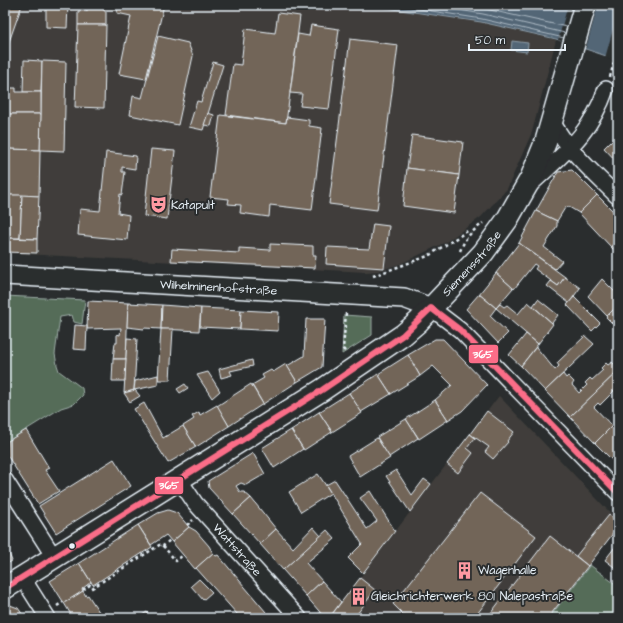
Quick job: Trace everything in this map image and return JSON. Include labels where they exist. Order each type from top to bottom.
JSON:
[{"type":"main road","name":"Siemensstraße","points":[[5,588],[356,367],[403,335],[431,308],[483,253],[525,190],[541,155],[585,5]]},
{"type":"street","name":"Siemensstraße","points":[[525,190],[584,133],[597,113],[606,89]]},
{"type":"street","points":[[552,121],[556,130],[618,198]]},
{"type":"street","name":"Wilhelminenhofstraße","points":[[7,284],[404,298],[431,308]]},
{"type":"street","points":[[431,308],[460,330],[618,493]]},
{"type":"street","name":"Wattstraße","points":[[179,479],[195,503],[299,618]]},
{"type":"street","points":[[5,480],[54,557]]},
{"type":"street","points":[[22,577],[52,612]]},
{"type":"path","points":[[606,89],[618,48]]},
{"type":"path","points":[[456,255],[472,232],[488,218]]},
{"type":"path","points":[[373,276],[428,256],[469,230]]},
{"type":"path","points":[[5,348],[7,284]]},
{"type":"path","points":[[346,313],[343,349],[347,354]]},
{"type":"path","points":[[187,525],[193,520]]},
{"type":"path","points":[[82,590],[90,585],[92,588],[161,544],[163,546],[170,540]]},
{"type":"path","points":[[163,546],[176,561],[183,555]]},
{"type":"path","points":[[52,612],[63,602]]},
{"type":"shaded area","points":[[5,5],[364,5],[481,22],[556,40],[532,132],[507,189],[481,217],[446,242],[400,264],[378,271],[366,272],[5,253]]},
{"type":"shaded area","points":[[499,396],[618,521],[618,527],[548,618],[329,618]]},
{"type":"green space","points":[[5,296],[85,300],[82,324],[74,322],[72,315],[60,317],[55,354],[59,371],[82,388],[83,395],[74,404],[61,408],[8,441],[7,455],[5,457]]},
{"type":"green space","points":[[344,315],[372,317],[372,335],[342,354]]},
{"type":"green space","points":[[590,565],[618,586],[618,618],[549,618]]},
{"type":"water","points":[[366,5],[618,5],[618,60],[556,39],[481,22]]},
{"type":"water","points":[[512,41],[528,43],[527,52],[511,50]]},
{"type":"pier","points":[[568,5],[598,5],[586,48],[558,40]]},
{"type":"pier","points":[[618,12],[618,62],[605,58]]},
{"type":"building","points":[[5,5],[22,5],[5,53]]},
{"type":"building","points":[[46,5],[68,5],[67,28],[46,27]]},
{"type":"building","points":[[87,5],[104,5],[104,11],[106,11],[106,25],[78,25],[78,11],[87,11]]},
{"type":"building","points":[[118,5],[164,5],[146,79],[119,74],[131,16],[117,13]]},
{"type":"building","points":[[278,13],[300,16],[286,123],[226,115],[233,64],[241,65],[245,29],[275,33]]},
{"type":"building","points":[[78,25],[106,25],[104,108],[75,107]]},
{"type":"building","points":[[311,25],[339,29],[329,109],[300,106],[302,94],[290,93],[298,34],[309,36]]},
{"type":"building","points":[[158,36],[188,43],[193,56],[178,125],[130,115],[133,96],[142,98]]},
{"type":"building","points":[[350,39],[398,45],[377,210],[329,204]]},
{"type":"building","points":[[24,60],[42,61],[41,92],[23,92]]},
{"type":"building","points":[[42,61],[66,62],[64,151],[40,150]]},
{"type":"building","points":[[213,62],[223,65],[203,130],[189,127],[197,101],[201,102]]},
{"type":"building","points":[[5,88],[16,88],[16,92],[41,92],[41,114],[5,114]]},
{"type":"building","points":[[208,113],[214,115],[211,126],[204,125]]},
{"type":"building","points":[[5,114],[41,114],[40,150],[5,149]]},
{"type":"building","points":[[220,115],[286,123],[287,117],[309,120],[309,126],[322,128],[312,210],[270,205],[269,217],[240,213],[241,205],[228,204],[229,199],[210,197]]},
{"type":"building","points":[[618,134],[618,163],[604,148]]},
{"type":"building","points":[[412,135],[463,142],[459,175],[407,168]]},
{"type":"building","points":[[5,149],[8,149],[6,195],[5,195]]},
{"type":"building","points":[[8,149],[40,150],[39,196],[6,195]]},
{"type":"building","points":[[151,149],[175,151],[167,219],[144,216]]},
{"type":"building","points":[[106,152],[136,156],[135,169],[122,167],[122,172],[125,172],[122,195],[120,194],[118,213],[129,215],[127,240],[78,235],[80,209],[100,211]]},
{"type":"building","points":[[407,168],[459,175],[454,213],[403,206]]},
{"type":"building","points":[[572,170],[597,195],[579,213],[569,207],[565,208],[557,221],[536,211],[558,172]]},
{"type":"building","points":[[6,195],[22,195],[20,238],[5,238]]},
{"type":"building","points":[[22,195],[39,196],[37,239],[20,238]]},
{"type":"building","points":[[597,195],[618,216],[618,238],[611,247],[579,213]]},
{"type":"building","points":[[536,211],[557,221],[557,226],[544,247],[562,261],[555,269],[519,243]]},
{"type":"building","points":[[373,224],[389,226],[384,268],[326,264],[327,247],[369,249]]},
{"type":"building","points":[[5,238],[37,239],[37,253],[5,252]]},
{"type":"building","points":[[618,238],[618,254],[611,247]]},
{"type":"building","points":[[519,243],[565,277],[558,286],[535,269],[537,266],[534,264],[514,289],[496,273]]},
{"type":"building","points":[[270,244],[313,246],[313,255],[316,255],[315,268],[171,261],[172,249],[239,253],[239,248],[270,250]]},
{"type":"building","points":[[496,273],[513,288],[496,308],[479,294]]},
{"type":"building","points":[[565,277],[580,288],[569,303],[547,286],[551,281],[558,286]]},
{"type":"building","points":[[602,279],[618,295],[618,305],[607,316],[588,296]]},
{"type":"building","points":[[479,294],[496,308],[490,316],[508,333],[498,343],[466,309]]},
{"type":"building","points":[[574,297],[600,323],[592,331],[567,305]]},
{"type":"building","points":[[538,299],[558,315],[552,323],[533,306]]},
{"type":"building","points":[[88,301],[128,303],[126,359],[113,359],[115,343],[117,343],[117,334],[120,335],[121,328],[87,329]]},
{"type":"building","points":[[528,302],[553,324],[538,344],[496,308],[500,304],[504,307],[507,305],[518,314]]},
{"type":"building","points":[[128,303],[162,305],[161,329],[127,327]]},
{"type":"building","points":[[162,305],[201,308],[199,331],[161,329]]},
{"type":"building","points":[[618,305],[618,329],[606,317]]},
{"type":"building","points":[[201,308],[241,310],[240,329],[200,327]]},
{"type":"building","points":[[241,310],[279,312],[278,331],[240,329]]},
{"type":"building","points":[[306,319],[325,319],[322,367],[297,382],[287,366],[304,356]]},
{"type":"building","points":[[75,325],[87,326],[86,350],[73,349]]},
{"type":"building","points":[[161,329],[173,329],[170,380],[158,380]]},
{"type":"building","points":[[526,334],[538,344],[521,366],[509,355]]},
{"type":"building","points":[[585,336],[594,344],[545,391],[521,366],[536,347],[555,370],[559,366],[557,363]]},
{"type":"building","points":[[127,338],[137,339],[134,390],[124,393]]},
{"type":"building","points":[[435,339],[443,339],[487,385],[462,411],[448,420],[435,400],[452,385],[433,366],[420,376],[408,355]]},
{"type":"building","points":[[408,355],[420,376],[391,394],[378,374]]},
{"type":"building","points":[[113,359],[126,359],[125,381],[112,381]]},
{"type":"building","points":[[252,360],[253,366],[230,371],[232,375],[221,378],[219,369]]},
{"type":"building","points":[[612,362],[618,368],[618,371],[570,417],[545,391],[563,374],[566,378],[568,376],[574,382],[572,385],[579,393],[587,385],[585,383],[590,378],[592,380],[603,370],[601,368],[606,363],[608,365]]},
{"type":"building","points":[[286,364],[297,382],[263,404],[252,385],[264,378],[262,375],[271,370],[273,372]]},
{"type":"building","points":[[618,371],[618,387],[600,405],[598,403],[594,407],[612,426],[595,443],[570,417]]},
{"type":"building","points":[[208,372],[220,391],[212,398],[197,375]]},
{"type":"building","points":[[378,374],[391,394],[361,412],[349,393]]},
{"type":"building","points":[[158,375],[158,385],[134,390],[135,381]]},
{"type":"building","points":[[185,384],[188,388],[180,393],[177,389]]},
{"type":"building","points":[[251,384],[263,404],[229,426],[217,406]]},
{"type":"building","points":[[135,390],[140,396],[130,402],[124,393]]},
{"type":"building","points":[[349,393],[362,413],[332,432],[319,412]]},
{"type":"building","points":[[435,400],[448,420],[419,439],[406,419]]},
{"type":"building","points":[[144,403],[163,438],[183,426],[196,447],[168,463],[134,409]]},
{"type":"building","points":[[217,405],[229,426],[196,447],[183,426],[194,419],[192,416],[199,412],[200,415]]},
{"type":"building","points":[[487,411],[514,432],[507,441],[508,442],[493,459],[485,452],[489,447],[470,434]]},
{"type":"building","points":[[319,412],[332,432],[304,450],[291,430]]},
{"type":"building","points":[[406,419],[418,438],[389,457],[377,437]]},
{"type":"building","points":[[612,426],[618,432],[618,466],[595,443]]},
{"type":"building","points":[[26,430],[49,468],[45,470],[59,491],[38,504],[7,455],[8,441]]},
{"type":"building","points":[[291,430],[303,449],[274,468],[262,448]]},
{"type":"building","points":[[470,434],[475,438],[467,448],[473,453],[458,473],[447,464]]},
{"type":"building","points":[[377,438],[390,458],[360,477],[348,456]]},
{"type":"building","points":[[253,453],[265,474],[246,485],[241,483],[236,486],[240,492],[244,492],[251,498],[233,514],[209,488],[208,481]]},
{"type":"building","points":[[114,459],[131,486],[56,533],[39,506]]},
{"type":"building","points":[[396,470],[412,495],[424,479],[431,484],[410,512],[386,476]]},
{"type":"building","points":[[318,474],[331,493],[301,512],[289,492]]},
{"type":"building","points":[[335,480],[367,529],[377,521],[360,498],[370,491],[395,531],[363,573],[348,558],[362,544],[326,485]]},
{"type":"building","name":"Wagenhalle","points":[[480,493],[536,536],[474,618],[407,618],[393,604]]},
{"type":"building","points":[[251,498],[276,529],[260,544],[233,514]]},
{"type":"building","points":[[168,510],[177,513],[189,527],[172,542],[166,535],[151,545],[138,525],[158,513]]},
{"type":"building","points":[[609,515],[618,522],[618,527],[588,566],[576,556]]},
{"type":"building","points":[[138,525],[152,547],[93,585],[79,563]]},
{"type":"building","points":[[189,527],[196,531],[213,553],[195,569],[172,542]]},
{"type":"building","points":[[313,527],[321,536],[283,570],[260,544],[276,529],[293,548]]},
{"type":"building","points":[[327,530],[335,539],[306,563],[322,581],[306,596],[283,570]]},
{"type":"building","name":"Wagenhalle","points":[[550,536],[588,566],[548,618],[487,618]]},
{"type":"building","points":[[618,543],[618,570],[605,560]]},
{"type":"building","points":[[5,544],[12,561],[5,565]]},
{"type":"building","points":[[213,553],[216,556],[218,555],[271,618],[240,618],[196,568]]},
{"type":"building","points":[[79,563],[91,582],[82,589],[83,591],[64,603],[50,581]]},
{"type":"building","name":"Gleichrichterwerk 801 Nalepastraße","points":[[360,578],[375,590],[354,618],[329,618]]},
{"type":"building","points":[[199,579],[212,592],[203,600],[191,586]]},
{"type":"building","points":[[322,581],[341,602],[329,618],[325,618],[306,596]]},
{"type":"building","points":[[83,591],[86,596],[88,595],[103,618],[73,618],[64,603]]},
{"type":"building","points":[[10,605],[18,608],[25,618],[5,618],[5,609]]},
{"type":"building","points":[[147,612],[150,618],[137,618]]},
{"type":"transit line","name":"365","points":[[5,588],[322,390],[403,335],[431,308],[460,330],[618,493]]},
{"type":"place","name":"Katapult","points":[[158,205]]},
{"type":"place","name":"Wagenhalle","points":[[465,570]]},
{"type":"place","name":"Gleichrichterwerk 801 Nalepastraße","points":[[358,596]]}]
